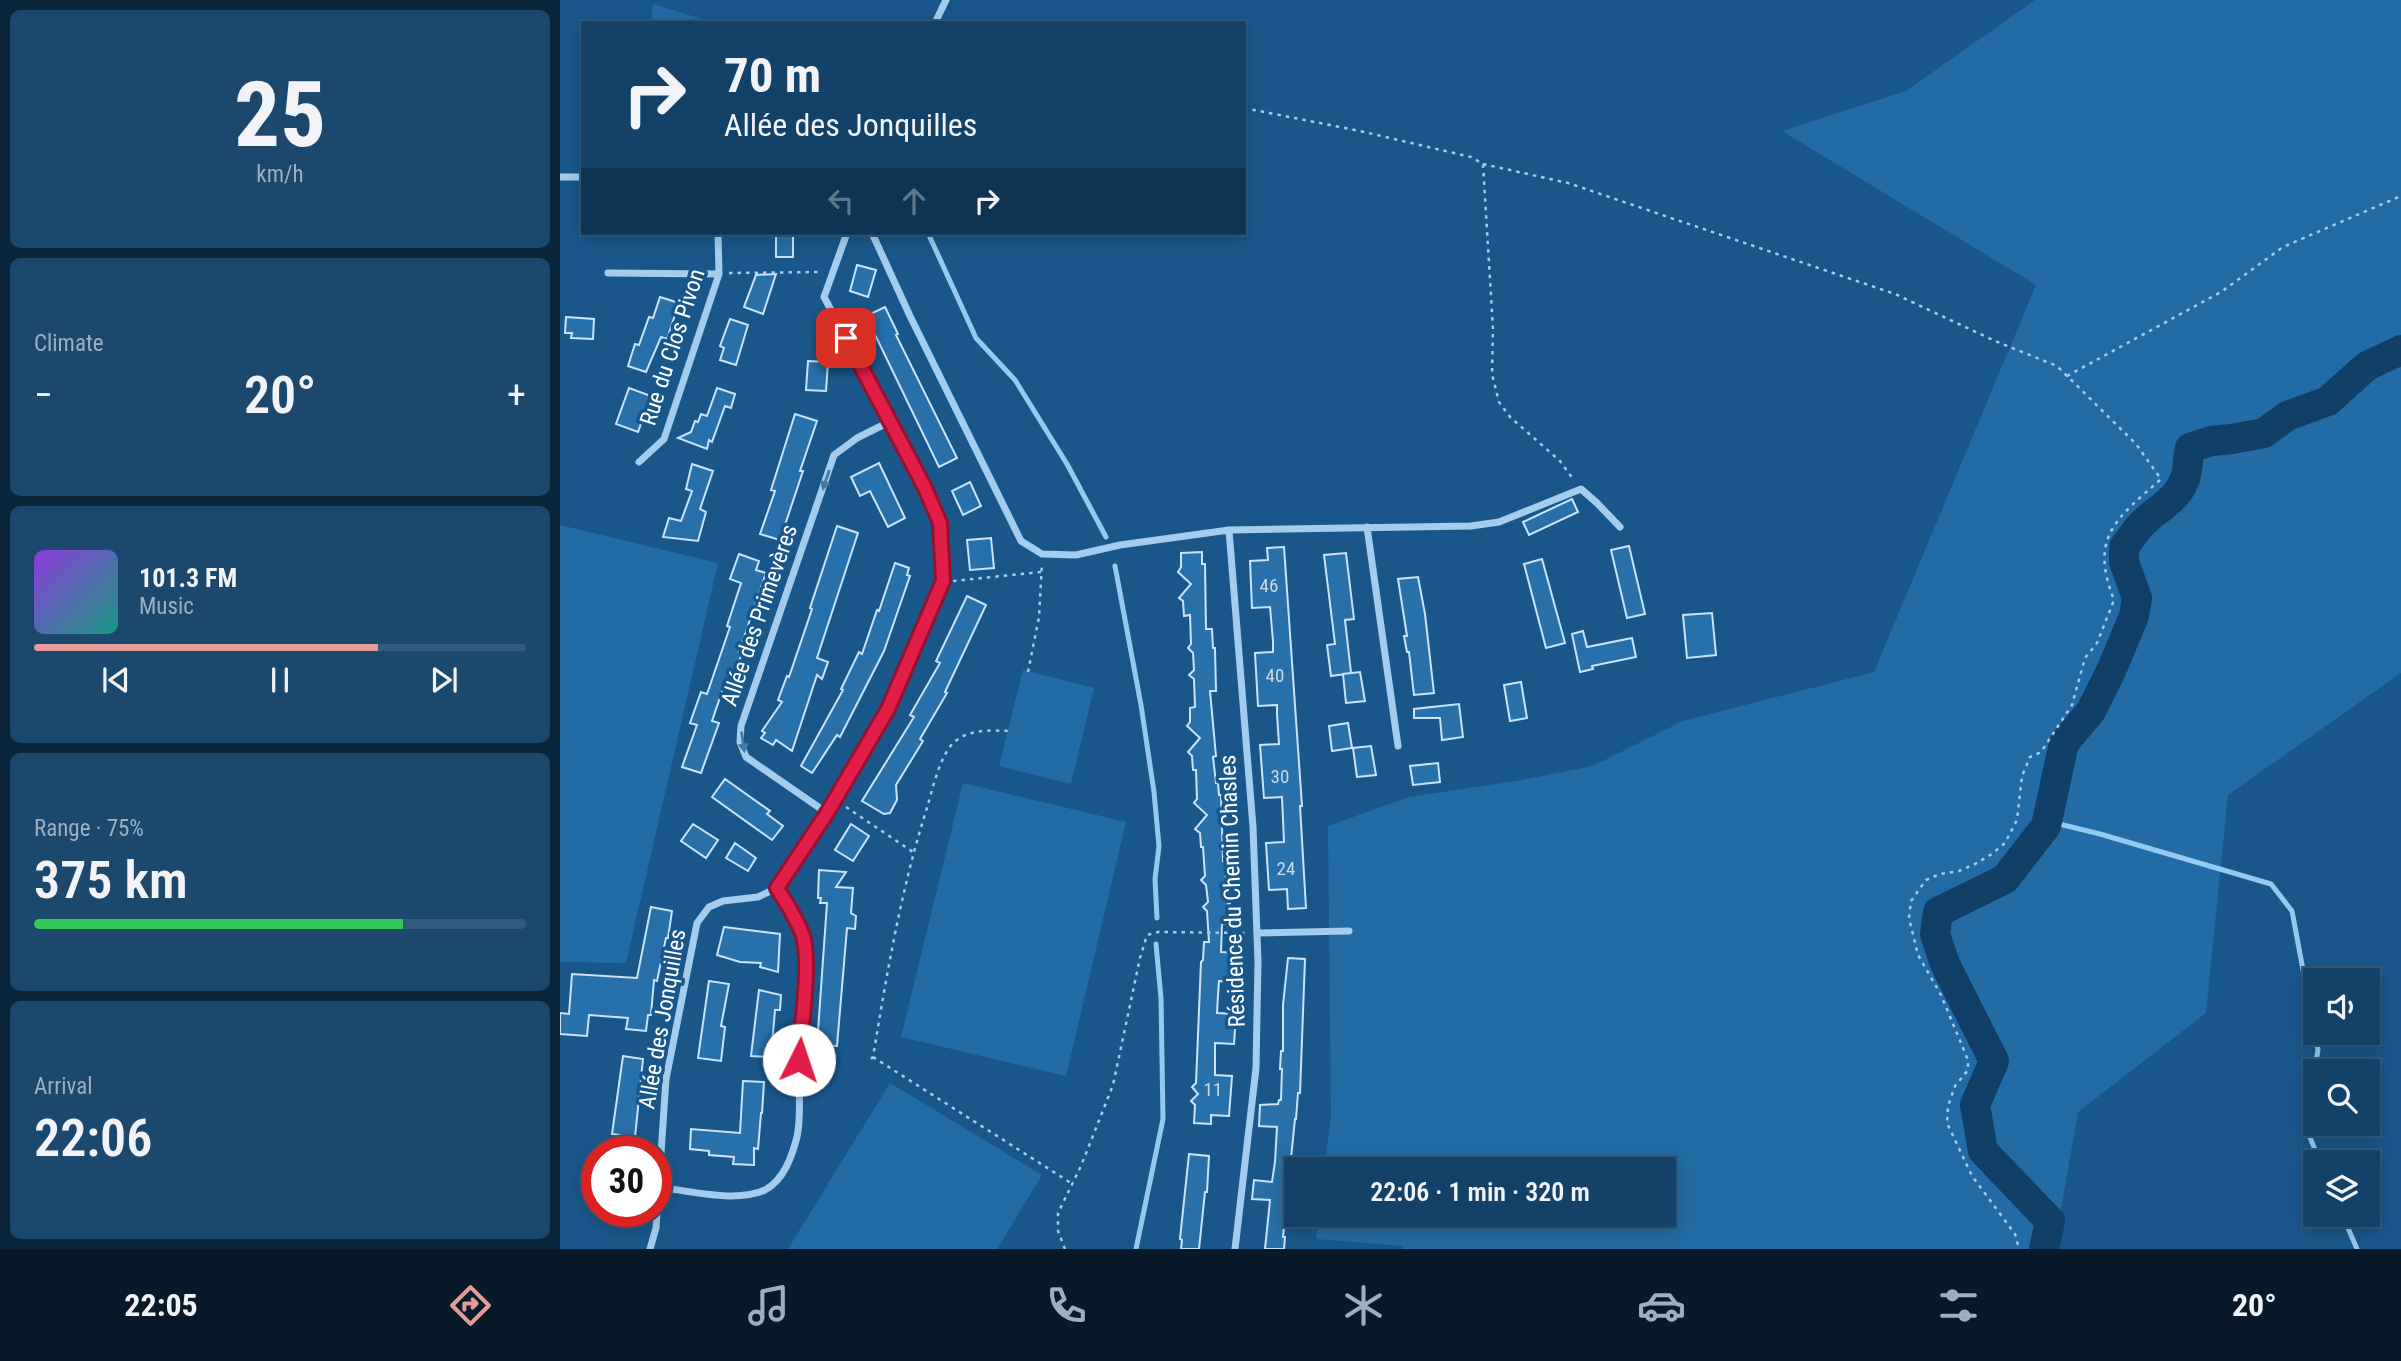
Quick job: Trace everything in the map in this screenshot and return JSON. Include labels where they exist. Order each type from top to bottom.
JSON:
[{"type":"street","points":[[936,21],[946,0]]},
{"type":"street","points":[[560,177],[581,177]]},
{"type":"street","name":"Rue du Clos Pivon","points":[[639,462],[664,439],[719,273],[718,235]]},
{"type":"street","points":[[672,1189],[730,1196],[764,1191],[778,1181],[787,1165],[798,1135],[799,1060],[806,958],[803,936],[777,888],[827,813],[888,709],[943,581],[940,523],[891,421],[824,297],[846,235]]},
{"type":"street","points":[[873,235],[1021,541],[1042,554],[1076,555],[1119,545],[1229,530],[1471,526],[1499,522],[1581,489],[1620,527]]},
{"type":"street","points":[[608,273],[719,273]]},
{"type":"street","name":"Allée des Primevères","points":[[827,813],[746,757],[740,742],[741,726],[834,455],[857,438],[891,421]]},
{"type":"street","points":[[1367,527],[1398,746]]},
{"type":"street","name":"Résidence du Chemin Chasles","points":[[1229,530],[1253,827],[1257,933],[1256,1068],[1235,1249]]},
{"type":"street","name":"Allée des Jonquilles","points":[[662,1136],[666,1079],[697,923],[709,906],[723,901],[758,897],[777,888]]},
{"type":"street","points":[[1257,933],[1349,931]]},
{"type":"street","name":"Allée des Jonquilles","points":[[650,1249],[656,1227]]},
{"type":"path","points":[[1246,108],[1459,154],[1483,164],[1567,183],[1895,295],[2057,366],[2136,444],[2161,479],[2131,506],[2108,533],[2103,555],[2106,582],[2114,600],[2097,643],[2085,658],[2072,705],[2041,752],[2031,757],[2026,766],[2022,776],[2017,820],[2010,836],[1992,854],[1975,864],[1926,880],[1911,901],[1909,918],[1918,955],[1941,995],[1968,1060],[1968,1070],[1955,1086],[1948,1105],[1947,1123],[1972,1176],[2015,1234],[2019,1249]]},
{"type":"path","points":[[1483,164],[1493,329],[1492,374],[1499,402],[1510,417],[1560,461],[1581,489]]},
{"type":"path","points":[[2067,376],[2211,298],[2283,247],[2401,196]]},
{"type":"path","points":[[719,273],[833,272]]},
{"type":"path","points":[[1028,672],[1040,617],[1042,554]]},
{"type":"path","points":[[943,581],[1041,572]]},
{"type":"path","points":[[1008,731],[976,730],[949,748],[933,787],[913,852],[893,937],[872,1058],[1073,1184]]},
{"type":"path","points":[[834,799],[913,852]]},
{"type":"path","points":[[1065,1249],[1058,1231],[1058,1213],[1073,1184],[1113,1086],[1147,936],[1158,932],[1257,933]]},
{"type":"shaded area","points":[[2035,0],[2401,0],[2401,673],[2228,795],[2206,1013],[2078,1112],[2054,1249],[1403,1249],[1403,1246],[1316,1239],[1318,1227],[1676,1227],[1676,1157],[1326,1157],[1331,1117],[1328,826],[1409,797],[1593,766],[1683,721],[1874,672],[2036,285],[1782,131],[1906,91]]},
{"type":"shaded area","points":[[653,4],[708,21],[651,21]]},
{"type":"shaded area","points":[[560,525],[718,563],[626,963],[560,962]]},
{"type":"shaded area","points":[[1023,670],[1094,688],[1071,784],[999,766]]},
{"type":"shaded area","points":[[963,783],[1126,822],[1066,1076],[901,1037]]},
{"type":"shaded area","points":[[890,1083],[1042,1175],[997,1249],[788,1249]]},
{"type":"building","points":[[776,235],[793,235],[793,257],[776,257]]},
{"type":"building","points":[[857,265],[876,270],[868,297],[850,291]]},
{"type":"building","points":[[776,274],[763,314],[744,307],[756,275]]},
{"type":"building","points":[[660,297],[679,303],[667,339],[661,337],[646,372],[628,366],[635,344],[639,345]]},
{"type":"building","points":[[885,307],[898,334],[896,335],[957,458],[939,467],[866,316]]},
{"type":"building","points":[[566,317],[594,319],[593,339],[571,338],[572,333],[565,333]]},
{"type":"building","points":[[730,319],[748,325],[736,365],[720,360],[724,348],[720,346]]},
{"type":"building","points":[[808,361],[828,362],[826,391],[806,390]]},
{"type":"building","points":[[629,388],[651,396],[638,432],[616,424]]},
{"type":"building","points":[[717,388],[735,394],[731,408],[725,406],[707,449],[678,438],[691,432],[701,414],[707,416]]},
{"type":"building","points":[[795,414],[817,421],[780,540],[760,534],[775,491],[771,490]]},
{"type":"building","points":[[879,463],[905,518],[888,527],[870,491],[860,496],[851,477]]},
{"type":"building","points":[[692,464],[713,471],[700,509],[706,512],[698,541],[663,537],[669,518],[681,521],[692,491],[686,489]]},
{"type":"building","points":[[970,482],[981,506],[963,515],[952,491]]},
{"type":"building","points":[[1572,499],[1578,512],[1529,535],[1523,522]]},
{"type":"building","points":[[837,526],[858,533],[817,658],[828,662],[822,679],[817,675],[792,751],[776,740],[773,745],[761,738],[765,733],[762,731],[782,702],[778,700],[787,676],[789,677]]},
{"type":"building","points":[[991,538],[994,568],[970,570],[967,540]]},
{"type":"building","points":[[1629,546],[1645,614],[1627,618],[1611,550]]},
{"type":"building","points":[[1284,547],[1302,806],[1306,908],[1288,909],[1287,889],[1269,890],[1266,843],[1284,842],[1282,797],[1264,798],[1260,745],[1279,744],[1277,705],[1258,706],[1255,653],[1273,652],[1273,641],[1270,607],[1252,608],[1250,561],[1268,560],[1267,548]]},
{"type":"building","points":[[1202,552],[1202,564],[1205,564],[1206,629],[1212,629],[1215,648],[1216,691],[1210,691],[1216,756],[1213,757],[1216,783],[1221,795],[1223,861],[1226,880],[1229,880],[1229,923],[1222,924],[1221,952],[1239,953],[1237,982],[1219,981],[1217,1013],[1236,1014],[1234,1044],[1215,1043],[1215,1075],[1232,1076],[1229,1116],[1211,1115],[1211,1124],[1194,1123],[1195,1105],[1191,1101],[1198,1094],[1192,1087],[1196,1083],[1201,962],[1204,942],[1209,942],[1207,911],[1203,907],[1208,902],[1206,885],[1201,880],[1205,876],[1203,847],[1200,833],[1195,829],[1207,815],[1194,803],[1197,799],[1196,770],[1193,770],[1192,756],[1188,752],[1200,738],[1187,726],[1190,722],[1190,708],[1195,707],[1194,679],[1189,675],[1194,670],[1193,653],[1188,648],[1191,644],[1190,615],[1184,616],[1183,601],[1179,598],[1191,584],[1178,572],[1181,567],[1181,553]]},
{"type":"building","points":[[1346,553],[1354,619],[1345,620],[1351,673],[1331,676],[1327,645],[1335,644],[1324,555]]},
{"type":"building","points":[[739,554],[759,561],[756,570],[766,573],[739,652],[742,653],[732,682],[726,680],[712,721],[719,723],[701,773],[682,767],[697,725],[690,723],[701,692],[707,694],[730,627],[727,626],[741,583],[730,579]]},
{"type":"building","points":[[1542,559],[1565,643],[1546,648],[1524,564]]},
{"type":"building","points":[[895,563],[909,568],[907,575],[910,576],[884,651],[840,737],[837,735],[812,773],[801,766],[843,690],[841,689],[859,652],[862,654]]},
{"type":"building","points":[[1418,577],[1434,693],[1414,695],[1398,579]]},
{"type":"building","points":[[967,596],[986,605],[945,692],[947,693],[920,739],[923,741],[896,785],[897,800],[890,813],[884,814],[862,801],[914,717],[910,715],[940,663],[936,661]]},
{"type":"building","points":[[1712,613],[1716,655],[1687,658],[1683,615]]},
{"type":"building","points":[[1583,631],[1587,647],[1632,638],[1636,657],[1592,666],[1593,669],[1580,672],[1572,634]]},
{"type":"building","points":[[1360,672],[1365,701],[1346,703],[1343,674]]},
{"type":"building","points":[[1521,682],[1527,718],[1510,721],[1504,685]]},
{"type":"building","points":[[1459,704],[1463,737],[1442,740],[1440,718],[1414,718],[1414,709]]},
{"type":"building","points":[[1348,723],[1352,748],[1332,751],[1329,726]]},
{"type":"building","points":[[1371,746],[1376,775],[1357,777],[1353,748]]},
{"type":"building","points":[[1438,763],[1440,782],[1413,785],[1410,766]]},
{"type":"building","points":[[725,779],[770,811],[767,814],[783,826],[772,840],[712,797]]},
{"type":"building","points":[[693,824],[718,840],[706,858],[681,841]]},
{"type":"building","points":[[851,824],[869,836],[853,861],[835,850]]},
{"type":"building","points":[[735,843],[756,858],[748,871],[726,858]]},
{"type":"building","points":[[819,870],[846,872],[836,887],[853,888],[851,913],[856,916],[855,929],[847,928],[837,1046],[817,1045],[827,903],[820,903],[821,898],[818,898]]},
{"type":"building","points":[[651,907],[672,911],[657,981],[654,980],[651,1015],[648,1015],[646,1031],[626,1029],[628,1018],[589,1015],[587,1036],[560,1034],[560,1013],[569,1014],[572,974],[637,978]]},
{"type":"building","points":[[724,927],[780,934],[778,972],[760,967],[761,963],[740,962],[717,955]]},
{"type":"building","points":[[1288,958],[1305,959],[1300,1093],[1291,1157],[1284,1157],[1284,1249],[1265,1249],[1270,1200],[1252,1199],[1254,1180],[1272,1182],[1277,1127],[1259,1126],[1260,1105],[1278,1104],[1281,1100],[1283,1005]]},
{"type":"building","points":[[709,981],[729,984],[721,1026],[725,1027],[721,1061],[698,1058]]},
{"type":"building","points":[[759,990],[781,995],[780,1010],[775,1010],[771,1057],[751,1056]]},
{"type":"building","points":[[623,1056],[643,1059],[635,1136],[612,1134]]},
{"type":"building","points":[[743,1081],[764,1082],[754,1165],[733,1164],[734,1157],[709,1155],[709,1151],[690,1149],[691,1129],[740,1133]]},
{"type":"building","points":[[1189,1154],[1209,1156],[1199,1249],[1181,1249]]},
{"type":"waterway","points":[[929,235],[976,338],[1015,380],[1067,464],[1106,537]]},
{"type":"waterway","points":[[2044,1249],[2050,1221],[1983,1151],[1975,1105],[1994,1061],[1945,964],[1935,934],[1938,912],[2005,879],[2046,826],[2064,743],[2091,711],[2134,616],[2137,598],[2124,562],[2124,547],[2142,524],[2181,487],[2187,473],[2190,448],[2211,441],[2264,433],[2287,416],[2328,401],[2367,366],[2401,350]]},
{"type":"waterway","points":[[1115,566],[1154,792],[1159,846],[1155,879],[1157,918]]},
{"type":"waterway","points":[[2047,821],[2271,884],[2292,911],[2318,1050],[2305,1125],[2315,1150]]},
{"type":"waterway","points":[[1136,1249],[1163,1119],[1161,998],[1156,944]]},
{"type":"waterway","points":[[2348,1227],[2357,1249]]},
{"type":"route","points":[[799,1060],[806,958],[803,936],[777,888],[827,813],[888,709],[943,581],[940,523],[891,421],[846,338]]}]
